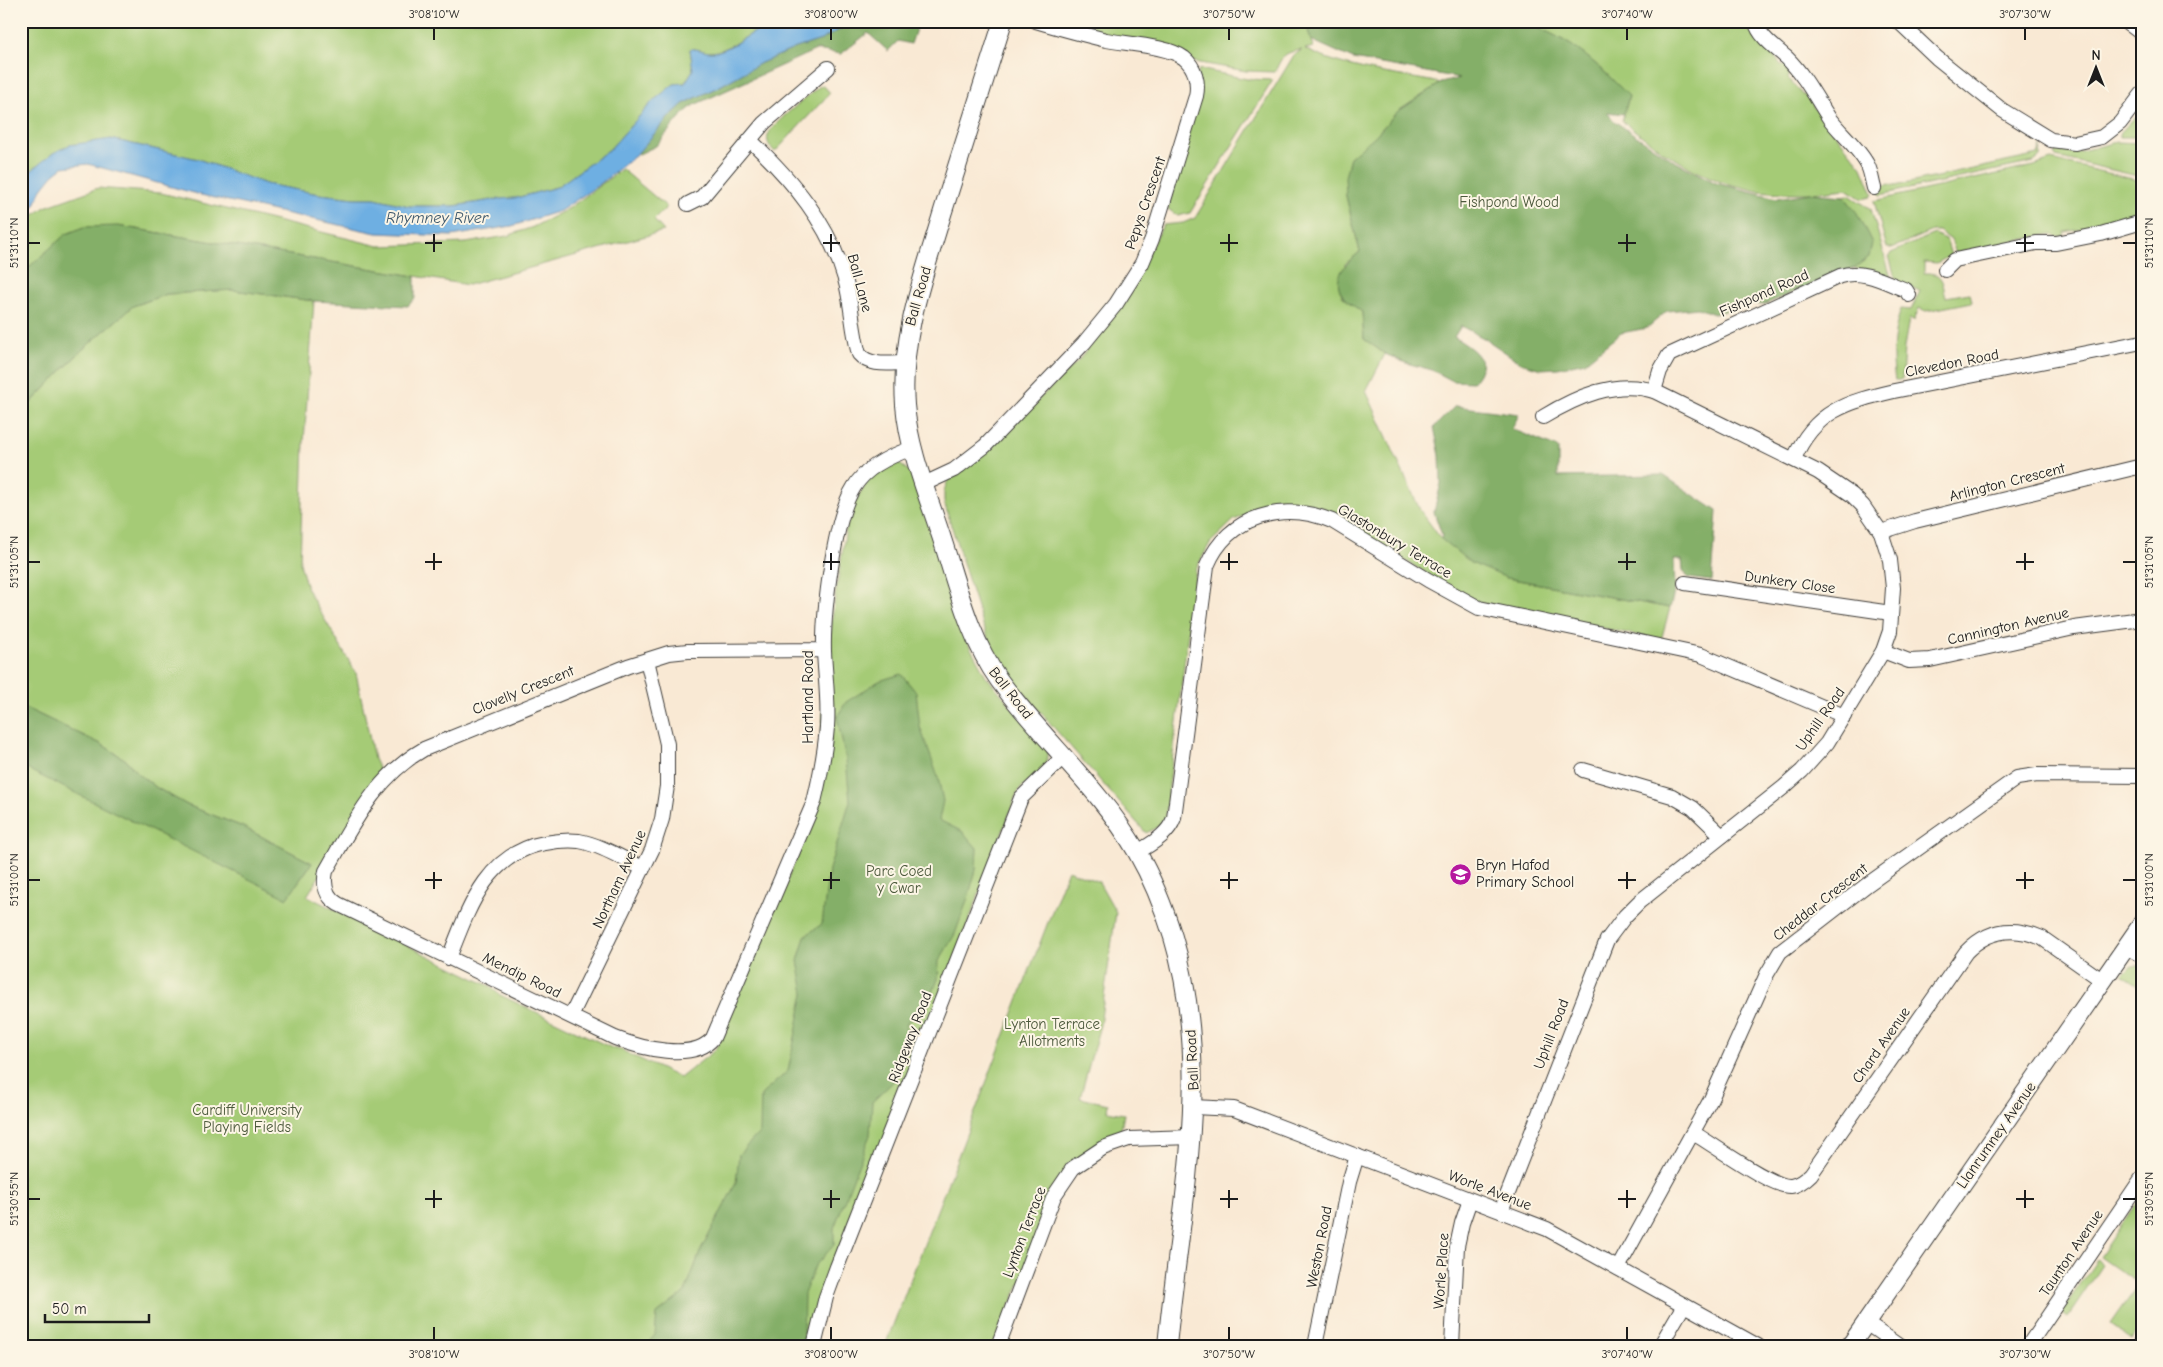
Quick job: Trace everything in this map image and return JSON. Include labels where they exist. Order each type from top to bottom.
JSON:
[{"type":"street","name":"Ball Road","points":[[1003,21],[914,308],[908,334],[905,363],[906,410],[913,448],[924,484],[964,610],[983,654],[1007,690],[1103,803],[1138,852],[1165,912],[1181,967],[1192,1047],[1192,1137],[1188,1184],[1167,1346]]},
{"type":"street","name":"Pepys Crescent","points":[[924,484],[945,475],[976,455],[1058,372],[1097,329],[1116,304],[1134,276],[1150,244],[1196,96],[1197,86],[1194,70],[1187,61],[1177,54],[1097,38],[1036,21]]},
{"type":"street","points":[[1755,21],[1773,48],[1787,58],[1816,94],[1830,118],[1864,159],[1870,170],[1874,188]]},
{"type":"street","points":[[1898,21],[1938,58],[2002,110],[2051,140],[2075,143],[2102,137],[2120,123],[2142,94]]},
{"type":"street","points":[[2125,21],[2142,34]]},
{"type":"street","points":[[688,204],[702,197],[751,141],[764,123],[828,68]]},
{"type":"street","name":"Ball Lane","points":[[751,141],[798,190],[833,247],[850,299],[859,354],[863,358],[875,363],[905,363]]},
{"type":"street","points":[[1945,270],[1955,260],[2036,243],[2056,242],[2100,234],[2142,222]]},
{"type":"street","name":"Fishpond Road","points":[[1654,390],[1660,371],[1669,355],[1840,276],[1856,273],[1863,274],[1906,290],[1909,295]]},
{"type":"street","name":"Clevedon Road","points":[[1794,459],[1802,442],[1813,426],[1838,408],[1856,401],[1894,391],[2142,342]]},
{"type":"street","name":"Uphill Road","points":[[1500,1211],[1607,940],[1625,916],[1639,902],[1802,771],[1827,743],[1883,651],[1890,631],[1892,612],[1893,588],[1890,560],[1882,532],[1863,506],[1818,472],[1654,390],[1632,387],[1596,392],[1569,401],[1543,417]]},
{"type":"street","name":"Hartland Road","points":[[704,1048],[713,1038],[814,802],[822,768],[827,726],[824,650],[827,603],[831,574],[847,502],[853,487],[864,475],[877,465],[913,448]]},
{"type":"street","name":"Arlington Crescent","points":[[1882,532],[1915,521],[2142,466]]},
{"type":"street","name":"Glastonbury Terrace","points":[[1138,852],[1167,831],[1174,818],[1207,566],[1212,554],[1230,533],[1255,518],[1268,514],[1301,512],[1315,514],[1332,521],[1428,580],[1479,608],[1701,655],[1844,716]]},
{"type":"street","name":"Dunkery Close","points":[[1685,583],[1892,612]]},
{"type":"street","name":"Cannington Avenue","points":[[1883,651],[1909,661],[1930,660],[2074,628],[2142,619]]},
{"type":"street","name":"Clovelly Crescent","points":[[333,902],[326,892],[324,880],[326,871],[366,802],[402,762],[446,738],[669,653],[688,651],[824,650]]},
{"type":"street","name":"Northam Avenue","points":[[571,1016],[656,841],[662,819],[668,770],[667,744],[648,660]]},
{"type":"street","name":"Ridgeway Road","points":[[814,1346],[826,1297],[837,1267],[1021,798],[1064,756]]},
{"type":"street","points":[[1583,770],[1672,796],[1693,808],[1722,836]]},
{"type":"street","name":"Cheddar Crescent","points":[[1618,1268],[1675,1162],[1712,1099],[1767,974],[1780,952],[1890,868],[2017,778],[2037,775],[2142,776]]},
{"type":"street","points":[[449,958],[480,888],[496,867],[522,850],[552,842],[579,841],[643,868]]},
{"type":"street","name":"Mendip Road","points":[[333,902],[615,1038],[635,1045],[689,1051],[704,1048]]},
{"type":"street","name":"Llanrumney Avenue","points":[[1850,1346],[2142,924]]},
{"type":"street","name":"Chard Avenue","points":[[1693,1133],[1773,1182],[1790,1186],[1798,1184],[1811,1174],[1966,952],[1975,943],[1997,932],[2020,931],[2030,933],[2042,938],[2102,981]]},
{"type":"street","points":[[2126,947],[2142,956]]},
{"type":"street","name":"Worle Avenue","points":[[1193,1107],[1234,1109],[1559,1235],[1758,1346]]},
{"type":"street","name":"Lynton Terrace","points":[[998,1346],[1054,1196],[1073,1168],[1103,1148],[1129,1139],[1192,1137]]},
{"type":"street","name":"Weston Road","points":[[1315,1346],[1349,1182],[1357,1156]]},
{"type":"street","name":"Taunton Avenue","points":[[2028,1346],[2142,1178]]},
{"type":"street","name":"Worle Place","points":[[1452,1346],[1457,1246],[1470,1200]]},
{"type":"street","points":[[1660,1346],[1684,1306]]},
{"type":"street","points":[[1866,1323],[1899,1346]]},
{"type":"street","points":[[2139,1346],[2142,1341]]},
{"type":"green space","points":[[21,21],[779,21],[722,50],[710,52],[690,49],[693,70],[685,83],[674,84],[653,101],[610,149],[557,187],[516,198],[454,206],[409,206],[375,198],[319,194],[266,184],[198,159],[111,139],[21,179]]},
{"type":"green space","points":[[855,21],[915,21],[914,25],[917,26],[911,44],[898,41],[888,51],[868,33],[841,54],[816,50],[694,105],[683,114],[656,146],[635,156],[668,118],[683,104],[761,63],[821,40]]},
{"type":"green space","points":[[1049,21],[1305,21],[1314,47],[1305,49],[1354,67],[1441,83],[1397,112],[1376,135],[1346,196],[1360,252],[1345,264],[1342,296],[1362,312],[1364,339],[1385,354],[1366,391],[1420,510],[1441,539],[1507,578],[1670,608],[1661,640],[1475,602],[1319,510],[1281,501],[1234,520],[1210,543],[1196,569],[1165,818],[1159,826],[1146,833],[1028,698],[1004,667],[991,645],[980,617],[944,502],[944,491],[948,480],[1006,431],[1079,360],[1119,307],[1163,225],[1183,223],[1195,218],[1294,55],[1302,50],[1291,52],[1284,56],[1275,72],[1246,71],[1195,62]]},
{"type":"green space","name":"Fishpond Wood","points":[[1305,21],[1515,21],[1533,26],[1564,41],[1604,71],[1629,96],[1624,114],[1607,112],[1614,121],[1674,161],[1716,183],[1777,198],[1811,193],[1844,196],[1857,213],[1872,243],[1869,257],[1854,268],[1763,305],[1749,304],[1714,314],[1698,308],[1667,311],[1647,328],[1621,333],[1585,362],[1558,368],[1541,369],[1521,363],[1487,340],[1461,326],[1454,337],[1473,350],[1481,361],[1479,374],[1473,382],[1453,381],[1432,370],[1406,363],[1385,354],[1364,339],[1362,312],[1343,296],[1339,289],[1339,277],[1342,271],[1360,252],[1346,196],[1345,177],[1350,157],[1376,135],[1397,112],[1441,83],[1460,78],[1353,59],[1311,40]]},
{"type":"green space","points":[[1515,21],[1747,21],[1781,65],[1787,65],[1791,70],[1788,78],[1803,95],[1810,95],[1814,100],[1813,106],[1862,167],[1873,194],[1871,197],[1862,199],[1846,189],[1811,193],[1757,191],[1721,182],[1694,170],[1662,151],[1622,121],[1629,96],[1590,60],[1564,41],[1549,33]]},
{"type":"green space","points":[[1199,69],[1247,79],[1273,80],[1190,213],[1178,216],[1168,209]]},
{"type":"green space","points":[[820,86],[824,86],[830,93],[775,152],[768,142],[770,130]]},
{"type":"green space","points":[[2136,116],[2142,119],[2142,137],[2119,137],[2119,134]]},
{"type":"green space","points":[[2117,142],[2142,143],[2142,177],[2056,157],[2054,154],[2058,150],[2077,152]]},
{"type":"green space","points":[[2041,146],[2040,157],[2034,162],[1880,195],[1876,187],[1890,184],[1895,186],[2038,155]]},
{"type":"green space","points":[[2051,160],[2142,181],[2142,217],[2103,225],[2100,230],[2094,231],[2089,228],[2065,232],[2063,237],[2056,237],[2051,234],[1956,253],[1951,240],[1939,231],[1932,231],[1892,248],[1887,248],[1874,201],[2034,166]]},
{"type":"green space","points":[[622,169],[667,207],[654,220],[664,231],[468,285],[118,226],[21,326],[21,224],[45,207],[98,188],[161,193],[379,246],[466,243],[507,236],[533,227],[568,209]]},
{"type":"green space","points":[[1849,195],[1871,209],[1891,278],[1854,268],[1844,196],[1841,196]]},
{"type":"green space","points":[[118,226],[415,276],[415,298],[408,306],[314,301],[233,290],[167,294],[133,306],[82,350],[21,413],[21,274],[66,234],[84,227]]},
{"type":"green space","points":[[1934,234],[1946,239],[1951,255],[1937,263],[1924,262],[1924,273],[1935,274],[1941,279],[1946,297],[1970,293],[1972,302],[1926,311],[1919,308],[1914,320],[1909,319],[1904,347],[1902,379],[1895,381],[1893,353],[1898,318],[1901,309],[1911,310],[1920,291],[1896,281],[1889,256],[1891,253]]},
{"type":"green space","name":"Cardiff University Playing Fields","points":[[233,290],[314,301],[304,441],[300,563],[307,589],[356,673],[374,759],[382,776],[307,896],[492,987],[498,994],[680,1078],[715,1050],[813,819],[833,610],[846,529],[852,506],[869,479],[888,464],[898,463],[913,474],[947,584],[969,645],[986,676],[1048,750],[1048,757],[1040,772],[1018,792],[808,1346],[21,1346],[21,760],[293,889],[312,863],[243,827],[187,805],[157,788],[137,773],[126,760],[101,744],[21,706],[21,413],[82,350],[133,306],[167,294]]},
{"type":"green space","points":[[1455,406],[1519,414],[1512,429],[1558,448],[1558,477],[1663,475],[1717,511],[1712,581],[1688,578],[1683,570],[1682,560],[1674,560],[1675,589],[1670,608],[1507,578],[1471,563],[1441,539],[1442,535],[1434,512],[1441,483],[1440,456],[1434,427]]},
{"type":"green space","name":"Parc Coed y Cwar","points":[[901,674],[916,692],[920,727],[938,777],[943,801],[939,820],[963,832],[977,848],[976,870],[955,934],[939,961],[938,979],[926,1011],[907,1022],[894,1081],[872,1102],[870,1135],[834,1228],[834,1245],[815,1266],[804,1294],[803,1339],[799,1346],[645,1346],[655,1335],[657,1314],[685,1292],[700,1252],[736,1183],[739,1154],[760,1132],[761,1095],[788,1071],[804,993],[798,961],[805,936],[822,924],[829,869],[850,801],[846,760],[837,717],[846,702],[879,681]]},
{"type":"green space","points":[[21,706],[101,744],[126,760],[137,773],[157,788],[187,805],[243,827],[312,863],[287,898],[21,766]]},
{"type":"green space","name":"Lynton Terrace Allotments","points":[[1068,870],[1099,882],[1116,912],[1100,1025],[1080,1098],[1108,1104],[1107,1111],[1124,1114],[1120,1135],[1072,1162],[993,1346],[885,1346]]},
{"type":"green space","points":[[2136,965],[2142,967],[2142,988],[2122,975],[2130,967]]},
{"type":"green space","points":[[2142,1194],[2142,1286],[2100,1257]]},
{"type":"green space","points":[[2097,1260],[2103,1265],[2068,1317],[2061,1312]]},
{"type":"green space","points":[[2137,1287],[2142,1291],[2142,1325],[2132,1339],[2111,1324]]},
{"type":"water","name":"Rhymney River","points":[[779,21],[855,21],[821,40],[761,63],[683,104],[668,118],[635,156],[600,184],[560,211],[512,226],[452,236],[376,233],[201,195],[88,164],[63,167],[53,175],[41,190],[35,205],[21,216],[21,179],[53,153],[69,145],[111,139],[198,159],[266,184],[319,194],[375,198],[409,206],[454,206],[516,198],[557,187],[610,149],[653,101],[674,84],[685,83],[693,70],[690,49],[716,52]]},
{"type":"place","name":"Bryn Hafod Primary School","points":[[1460,874]]}]
